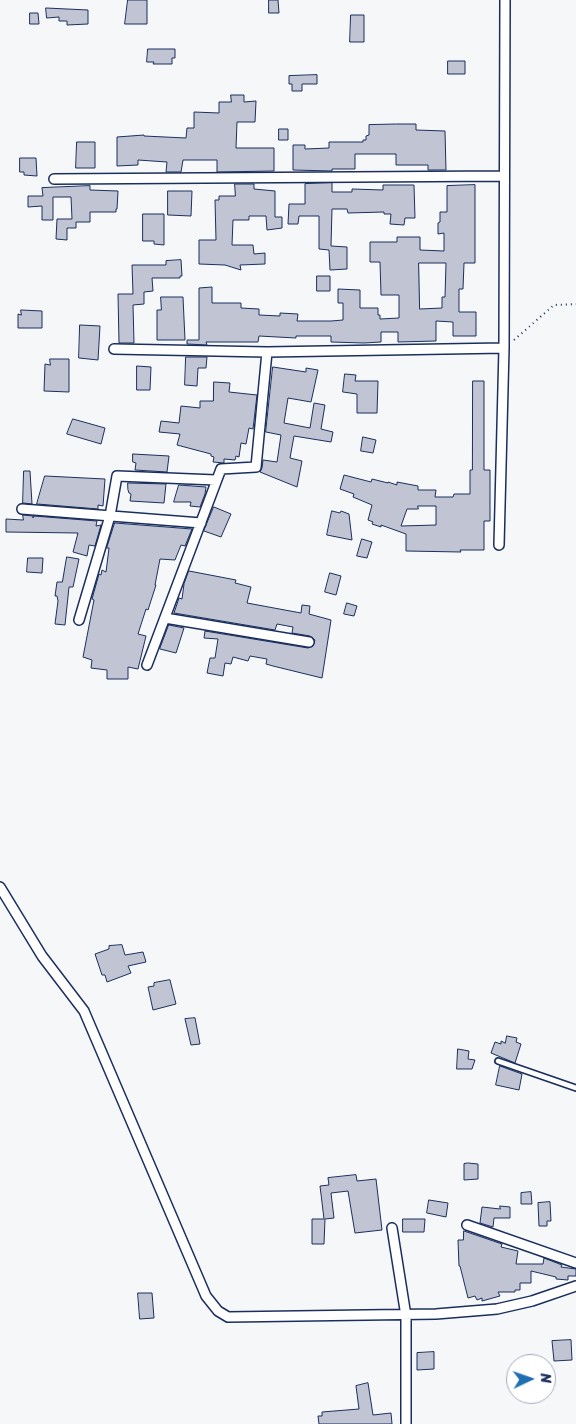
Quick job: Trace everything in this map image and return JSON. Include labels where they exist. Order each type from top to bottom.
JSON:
[{"type":"street","points":[[498,545],[504,348],[505,0]]},
{"type":"street","points":[[54,179],[504,176]]},
{"type":"street","points":[[114,349],[266,352],[504,348]]},
{"type":"street","points":[[147,665],[221,469],[256,468],[266,352]]},
{"type":"street","points":[[79,620],[110,516],[117,476],[216,480]]},
{"type":"street","points":[[22,509],[201,523]]},
{"type":"street","points":[[165,618],[309,642]]},
{"type":"street","points":[[0,887],[42,956],[84,1011],[206,1296],[218,1311],[228,1317],[406,1316],[497,1309],[532,1301],[576,1286]]},
{"type":"street","points":[[467,1225],[576,1263]]},
{"type":"street","points":[[392,1228],[406,1316],[406,1424]]},
{"type":"lane","points":[[498,1061],[576,1088]]},
{"type":"path","points":[[504,348],[554,305],[576,304]]},
{"type":"building","points":[[128,0],[147,0],[147,24],[125,24]]},
{"type":"building","points":[[269,0],[278,0],[279,13],[269,13]]},
{"type":"building","points":[[46,8],[88,10],[88,24],[67,25],[67,21],[59,21],[59,17],[47,18]]},
{"type":"building","points":[[30,13],[38,13],[39,24],[30,24]]},
{"type":"building","points":[[351,15],[364,15],[364,42],[350,42]]},
{"type":"building","points":[[148,49],[175,49],[175,58],[172,58],[172,64],[153,64],[154,62],[147,62]]},
{"type":"building","points":[[448,61],[465,61],[465,74],[448,74]]},
{"type":"building","points":[[317,75],[317,84],[302,84],[302,91],[292,91],[292,84],[289,84],[289,76]]},
{"type":"building","points":[[231,95],[244,95],[244,102],[256,101],[255,122],[237,122],[236,148],[274,148],[274,171],[217,172],[217,160],[183,160],[181,172],[166,172],[167,162],[138,160],[138,165],[117,166],[117,137],[144,135],[186,138],[187,128],[194,128],[194,112],[219,113],[219,102],[231,102]]},
{"type":"building","points":[[416,124],[416,130],[445,131],[446,170],[428,170],[428,165],[396,165],[396,154],[355,154],[355,169],[332,169],[332,171],[293,170],[293,145],[305,145],[305,149],[329,148],[329,142],[363,142],[363,140],[366,140],[366,136],[369,135],[369,125]]},
{"type":"building","points":[[279,129],[288,129],[288,140],[279,140]]},
{"type":"building","points":[[77,142],[95,142],[95,168],[76,168]]},
{"type":"building","points":[[20,158],[36,158],[37,176],[24,175],[24,172],[20,172]]},
{"type":"building","points":[[332,183],[332,192],[352,192],[352,189],[383,190],[383,185],[414,185],[415,218],[405,218],[404,225],[390,224],[391,214],[384,214],[384,212],[348,213],[347,209],[332,209],[331,246],[347,247],[347,269],[330,270],[329,250],[319,249],[319,216],[299,216],[298,224],[288,224],[289,204],[305,204],[305,184]]},
{"type":"building","points":[[235,184],[254,184],[254,189],[275,191],[275,217],[282,217],[282,228],[267,230],[266,216],[249,216],[249,220],[233,220],[232,245],[253,245],[254,254],[265,253],[265,264],[240,265],[241,270],[225,265],[199,264],[199,240],[216,240],[215,200],[219,200],[219,196],[235,196]]},
{"type":"building","points":[[475,185],[475,263],[464,263],[463,289],[459,289],[459,312],[476,312],[476,336],[453,336],[453,322],[436,321],[436,341],[398,342],[398,332],[381,332],[381,342],[331,342],[331,336],[296,336],[296,338],[259,336],[258,342],[206,342],[207,345],[187,344],[187,340],[199,340],[199,288],[212,287],[212,303],[241,303],[241,308],[259,309],[259,315],[280,316],[280,313],[298,314],[297,321],[343,320],[343,303],[338,303],[338,289],[360,290],[360,308],[378,308],[380,319],[399,318],[399,295],[381,295],[380,262],[370,262],[370,242],[397,242],[397,237],[420,237],[420,250],[444,251],[444,233],[438,234],[438,223],[440,222],[440,212],[447,212],[447,186]],"holes":[[[419,263],[446,263],[445,297],[442,297],[442,308],[420,309]]]},
{"type":"building","points":[[90,186],[90,190],[118,191],[116,212],[90,212],[90,222],[76,222],[76,228],[67,228],[67,240],[56,239],[57,219],[72,219],[71,197],[53,197],[53,220],[42,220],[42,206],[28,207],[28,196],[43,196],[42,188]]},
{"type":"building","points":[[168,191],[192,191],[191,216],[168,215]]},
{"type":"building","points":[[143,214],[164,214],[164,245],[154,244],[154,241],[143,241]]},
{"type":"building","points":[[181,260],[182,276],[180,278],[152,278],[153,291],[144,292],[144,304],[133,305],[134,343],[119,343],[118,294],[133,294],[132,265],[166,265],[166,261]]},
{"type":"building","points":[[317,276],[330,276],[330,291],[317,291]]},
{"type":"building","points":[[161,297],[183,297],[185,340],[157,340],[157,310],[161,310]]},
{"type":"building","points":[[21,310],[42,311],[42,328],[18,328],[18,314],[21,315]]},
{"type":"building","points":[[80,325],[100,326],[98,360],[79,358]]},
{"type":"building","points":[[186,357],[207,357],[206,368],[198,368],[197,386],[185,385]]},
{"type":"building","points":[[50,359],[69,359],[69,392],[44,391],[45,364],[50,365]]},
{"type":"building","points":[[137,366],[151,367],[150,390],[137,390]]},
{"type":"building","points":[[273,367],[306,372],[306,368],[318,370],[311,402],[288,398],[284,423],[310,428],[314,403],[325,405],[321,429],[333,432],[331,442],[294,436],[290,458],[302,461],[297,487],[260,472],[263,460],[277,462],[281,435],[266,432]]},
{"type":"building","points":[[345,374],[356,375],[355,381],[378,381],[377,413],[357,413],[357,394],[343,392]]},
{"type":"building","points":[[473,381],[484,381],[484,470],[490,470],[490,521],[484,521],[484,550],[460,550],[461,552],[406,551],[406,534],[381,525],[381,527],[372,524],[373,522],[368,520],[372,505],[353,497],[354,494],[340,489],[344,475],[371,482],[372,479],[397,485],[397,482],[418,486],[418,490],[436,490],[435,497],[453,497],[454,494],[470,494],[470,470],[472,470]],"holes":[[[418,506],[436,506],[436,525],[401,526],[407,509],[418,509]]]},
{"type":"building","points":[[214,382],[230,383],[229,392],[257,395],[253,429],[249,428],[246,444],[241,443],[239,457],[236,456],[235,460],[224,459],[224,463],[213,462],[214,457],[211,454],[177,445],[180,434],[159,432],[161,421],[179,423],[181,406],[200,408],[200,401],[213,401]]},
{"type":"building","points":[[73,419],[105,428],[101,444],[67,434]]},
{"type":"building","points":[[363,437],[376,440],[373,453],[361,451]]},
{"type":"building","points":[[133,454],[169,456],[167,472],[135,470],[136,463],[133,462]]},
{"type":"building","points":[[24,471],[30,471],[32,504],[23,503]]},
{"type":"building","points":[[45,476],[105,479],[103,506],[98,505],[98,509],[37,504]]},
{"type":"building","points":[[128,483],[166,484],[164,503],[130,501],[131,494],[128,490]]},
{"type":"building","points":[[179,485],[206,487],[200,507],[190,506],[191,502],[174,502]]},
{"type":"building","points":[[214,507],[231,514],[221,537],[204,531]]},
{"type":"building","points":[[332,511],[340,513],[341,511],[349,514],[352,540],[327,535]]},
{"type":"building","points":[[23,515],[33,516],[33,518],[34,516],[97,521],[96,526],[101,525],[95,546],[89,545],[87,556],[73,552],[78,533],[6,532],[6,519],[23,520]]},
{"type":"building","points":[[115,523],[192,529],[185,546],[181,545],[175,560],[160,559],[156,585],[138,634],[146,636],[138,669],[128,667],[128,679],[107,679],[107,670],[91,668],[92,660],[83,657],[94,600],[92,599],[99,574],[101,575],[102,570],[106,572],[109,548],[107,548]]},
{"type":"building","points":[[362,539],[372,542],[367,558],[357,556]]},
{"type":"building","points":[[67,557],[79,559],[73,587],[69,587],[65,625],[55,624],[58,601],[57,596],[55,596],[57,582],[62,582]]},
{"type":"building","points":[[28,558],[43,558],[42,573],[27,572]]},
{"type":"building","points":[[189,571],[236,580],[235,583],[251,587],[247,603],[301,613],[302,605],[310,606],[309,614],[331,620],[322,678],[266,664],[267,659],[250,656],[248,661],[233,657],[231,664],[225,663],[223,676],[207,673],[210,658],[215,658],[218,639],[204,638],[205,631],[308,648],[313,646],[315,640],[310,636],[292,633],[293,627],[277,624],[275,630],[174,613],[179,598],[182,599],[184,584]]},
{"type":"building","points":[[330,573],[341,576],[336,595],[325,592]]},
{"type":"building","points":[[347,603],[357,606],[354,616],[344,614]]},
{"type":"building","points":[[169,625],[184,628],[176,653],[160,649]]},
{"type":"building","points":[[122,945],[125,955],[143,952],[146,962],[128,966],[131,973],[107,982],[105,975],[102,975],[95,954],[109,949],[109,946]]},
{"type":"building","points":[[170,980],[176,1004],[153,1010],[148,987],[154,986],[154,983]]},
{"type":"building","points":[[195,1018],[200,1044],[191,1045],[185,1019]]},
{"type":"building","points":[[507,1036],[517,1038],[516,1042],[521,1044],[515,1063],[491,1053],[495,1042],[501,1044],[501,1041],[505,1043]]},
{"type":"building","points":[[458,1049],[469,1051],[468,1059],[475,1060],[472,1069],[457,1069]]},
{"type":"building","points":[[500,1066],[522,1074],[519,1090],[496,1085]]},
{"type":"building","points":[[464,1164],[478,1164],[478,1179],[464,1180]]},
{"type":"building","points":[[356,1175],[357,1181],[376,1179],[382,1230],[355,1233],[348,1191],[331,1193],[334,1218],[325,1219],[324,1244],[312,1244],[312,1219],[324,1219],[320,1186],[329,1185],[328,1178]]},
{"type":"building","points":[[531,1192],[532,1204],[521,1204],[521,1193]]},
{"type":"building","points":[[429,1200],[448,1203],[446,1217],[427,1213]]},
{"type":"building","points":[[550,1202],[551,1221],[547,1221],[547,1226],[539,1226],[538,1203]]},
{"type":"building","points":[[500,1206],[510,1207],[510,1218],[494,1218],[493,1227],[480,1223],[482,1207],[500,1209]]},
{"type":"building","points":[[403,1219],[425,1219],[424,1232],[403,1232]]},
{"type":"building","points":[[464,1231],[502,1244],[501,1247],[518,1251],[516,1264],[543,1264],[544,1258],[562,1265],[561,1267],[576,1269],[576,1276],[568,1276],[568,1280],[556,1279],[556,1277],[531,1271],[531,1283],[520,1283],[520,1290],[515,1290],[515,1292],[498,1292],[500,1296],[482,1301],[482,1298],[477,1300],[475,1296],[468,1298],[459,1266],[458,1240],[463,1240]]},
{"type":"building","points":[[138,1293],[152,1293],[154,1318],[140,1319]]},
{"type":"building","points":[[571,1340],[572,1360],[556,1361],[552,1341]]},
{"type":"building","points":[[434,1352],[434,1369],[417,1370],[417,1353]]},
{"type":"building","points":[[368,1383],[373,1415],[391,1413],[392,1424],[319,1424],[318,1416],[322,1416],[322,1412],[359,1409],[356,1386]]}]
